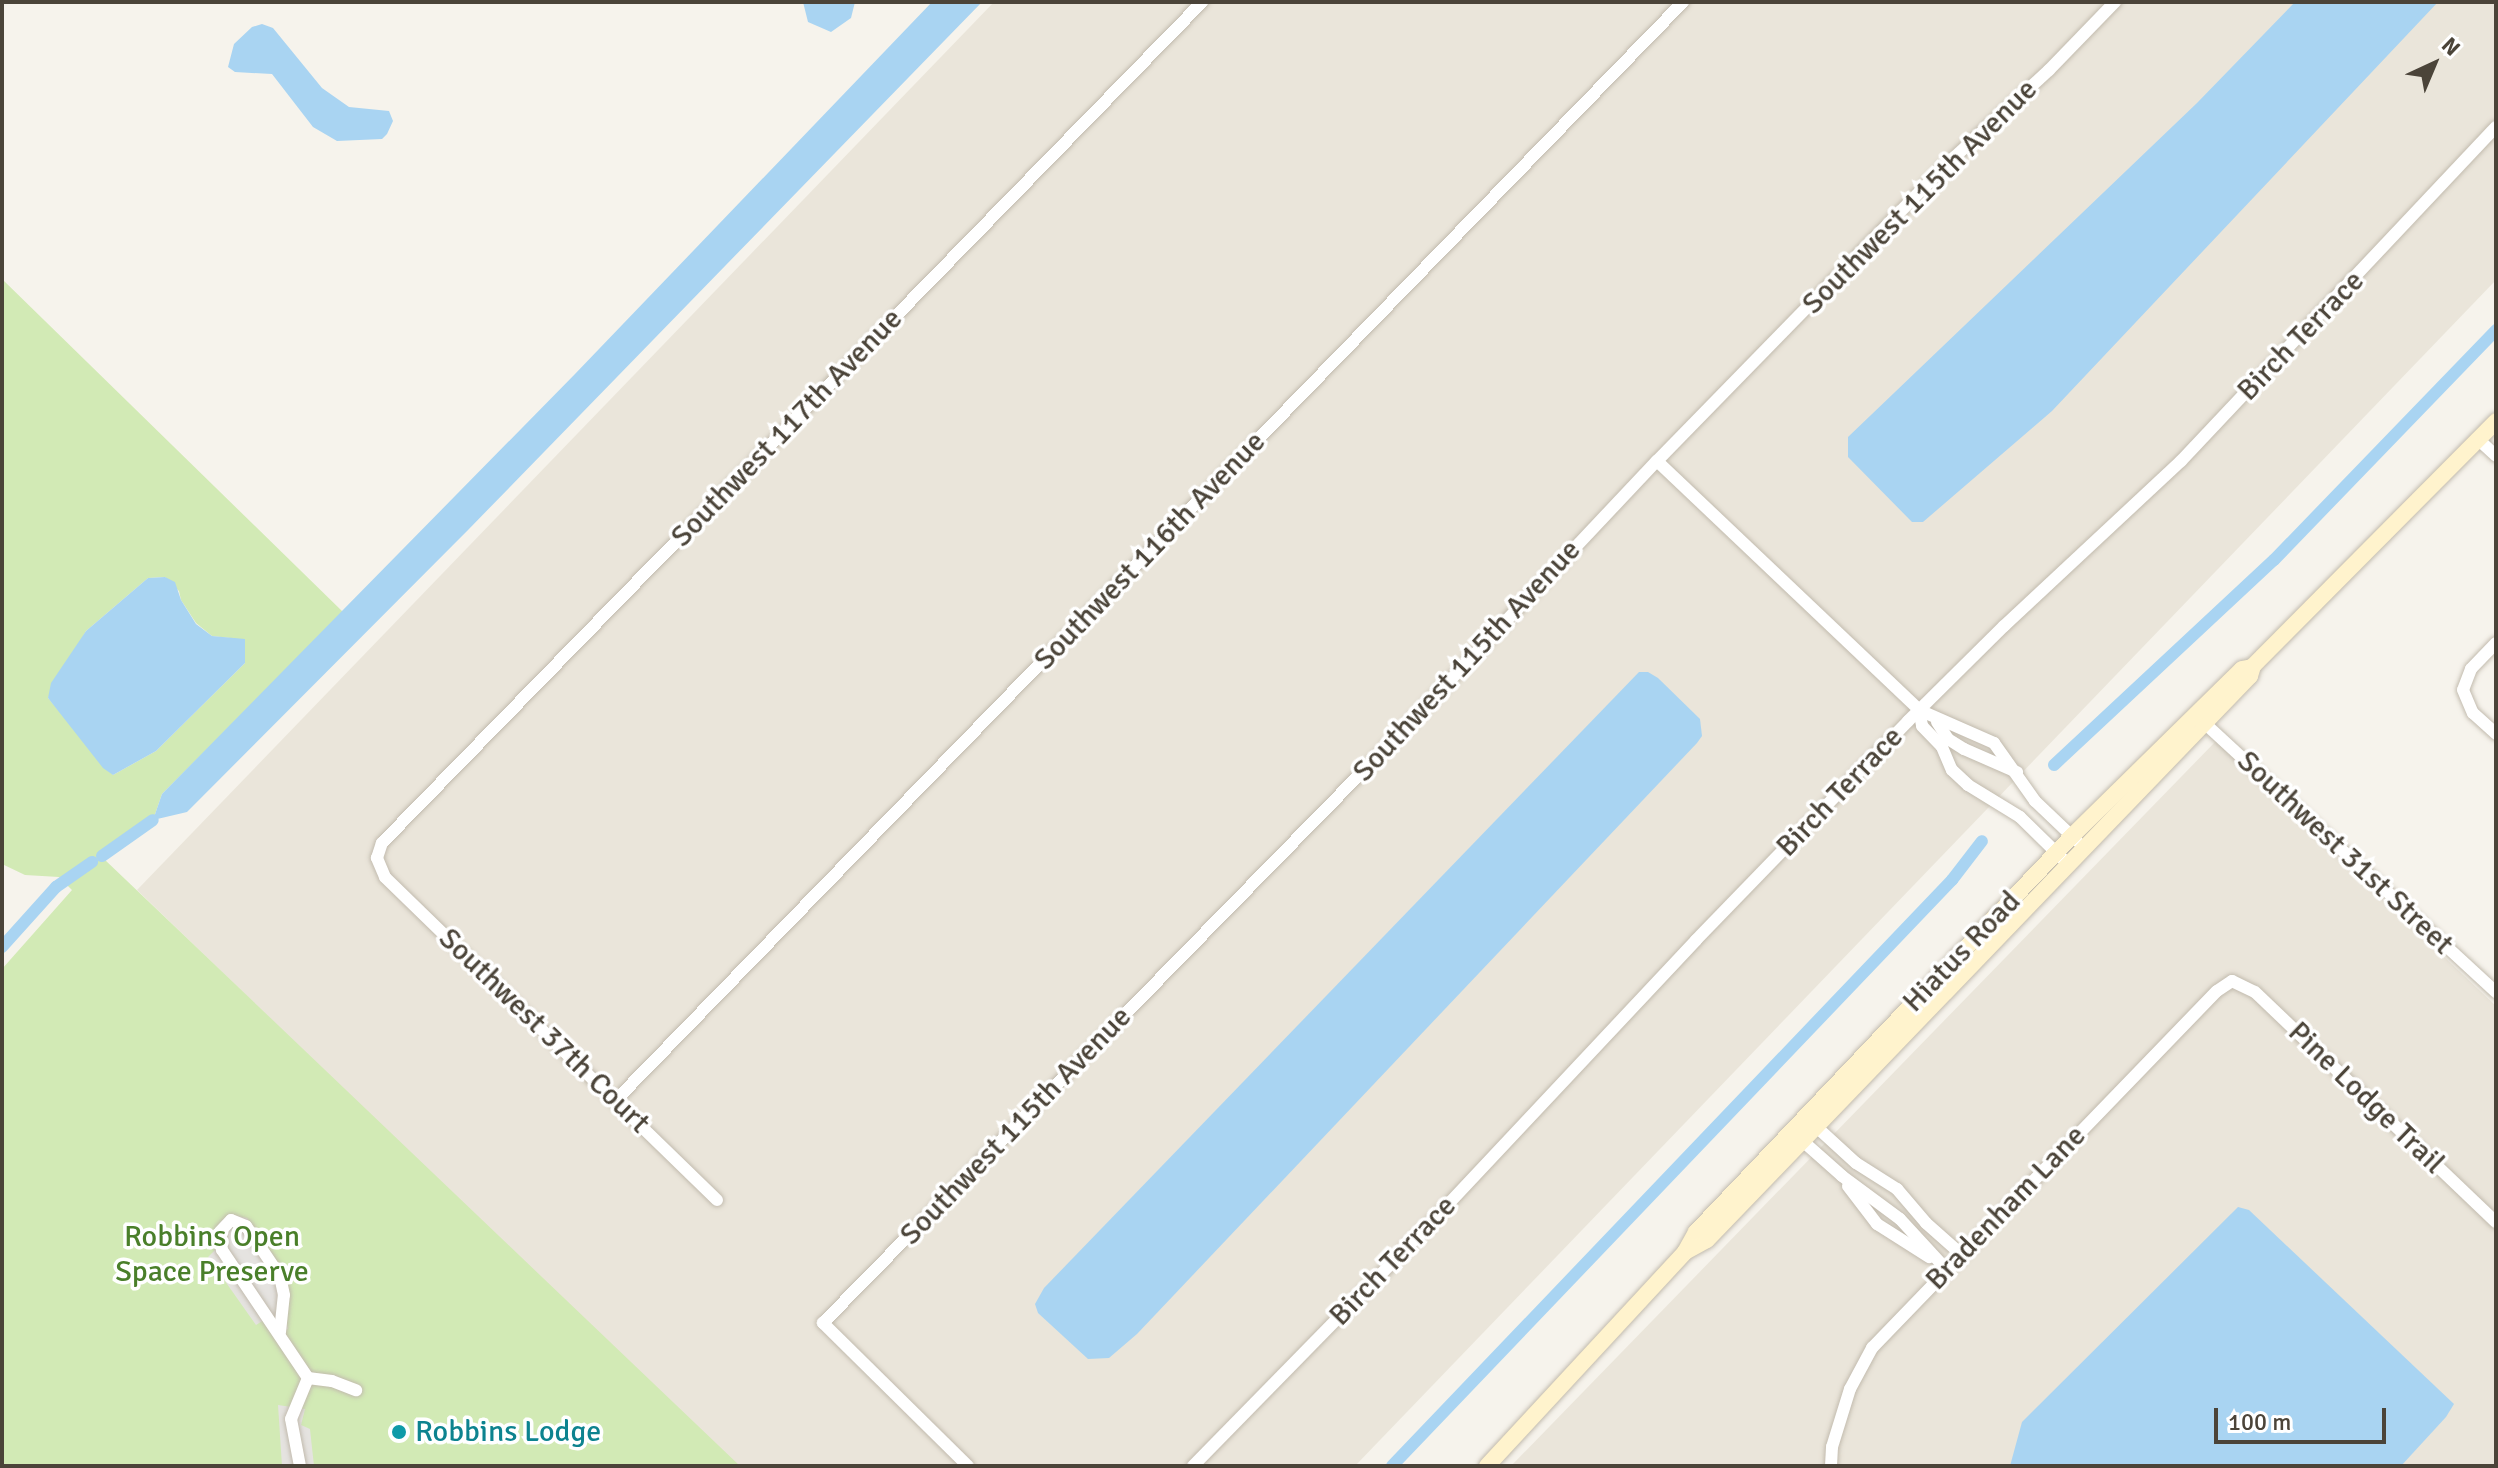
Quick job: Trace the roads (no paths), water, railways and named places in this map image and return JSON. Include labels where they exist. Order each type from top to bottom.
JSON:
[{"type":"street","name":"Southwest 117th Avenue","points":[[377,858],[382,843],[1202,2]]},
{"type":"street","name":"Southwest 116th Avenue","points":[[616,1100],[1683,2]]},
{"type":"street","name":"Southwest 115th Avenue","points":[[968,1466],[823,1323],[1407,726],[1657,461],[1948,163],[2049,70],[2115,2]]},
{"type":"street","name":"Birch Terrace","points":[[1193,1466],[1919,710],[2181,461],[2496,127]]},
{"type":"street","name":"Hiatus Road","points":[[2062,859],[2085,849],[2242,669],[2253,666],[2496,421]]},
{"type":"street","points":[[2479,440],[2496,456]]},
{"type":"street","points":[[1657,461],[1919,710],[1994,743],[2035,801],[2085,849]]},
{"type":"street","points":[[2496,643],[2471,669],[2463,690],[2473,713],[2496,734]]},
{"type":"street","points":[[1919,710],[1922,726],[1942,747],[1952,770],[1968,785],[2020,817],[2062,859]]},
{"type":"street","points":[[1934,718],[1948,739],[2017,772]]},
{"type":"street","name":"Hiatus Road","points":[[1487,1466],[1685,1252],[1696,1232],[1810,1122],[2062,859],[2072,836],[2199,719]]},
{"type":"street","name":"Southwest 31st Street","points":[[2199,719],[2496,992]]},
{"type":"street","points":[[1952,770],[1964,749]]},
{"type":"street","name":"Southwest 37th Court","points":[[377,858],[385,877],[717,1200]]},
{"type":"street","name":"Pine Lodge Trail","points":[[2232,981],[2255,992],[2496,1222]]},
{"type":"street","name":"Bradenham Lane","points":[[1831,1466],[1832,1447],[1850,1389],[1872,1348],[2217,991],[2232,981]]},
{"type":"street","points":[[1810,1122],[1856,1163],[1893,1185],[1926,1223],[1961,1254]]},
{"type":"street","points":[[1797,1135],[1842,1176],[1897,1216],[1946,1269]]},
{"type":"street","points":[[1842,1176],[1860,1204],[1887,1230],[1946,1269]]},
{"type":"street","points":[[1887,1230],[1909,1203]]},
{"type":"street","points":[[280,1332],[284,1295],[280,1276],[246,1226],[239,1220],[231,1220],[220,1232],[218,1242],[308,1378]]},
{"type":"street","points":[[308,1378],[332,1381],[356,1390]]},
{"type":"street","points":[[300,1466],[291,1419],[308,1378]]},
{"type":"water","points":[[803,2],[855,2],[851,18],[831,32],[808,22]]},
{"type":"water","points":[[932,2],[982,2],[469,529],[187,812],[153,820],[162,794],[575,374]]},
{"type":"water","points":[[2295,2],[2438,2],[2052,411],[1923,522],[1912,522],[1848,457],[1848,437],[2197,103]]},
{"type":"water","points":[[262,24],[273,28],[322,88],[349,107],[389,111],[393,121],[387,134],[382,139],[337,141],[313,127],[272,74],[235,72],[228,67],[234,44],[252,27]]},
{"type":"water","points":[[165,577],[175,582],[181,600],[196,624],[212,636],[245,639],[245,663],[156,751],[113,775],[103,768],[48,698],[51,683],[86,631],[148,578]]},
{"type":"water","points":[[1639,672],[1648,672],[1658,678],[1700,719],[1702,736],[1697,743],[1137,1334],[1109,1358],[1088,1359],[1038,1313],[1035,1304],[1044,1288]]},
{"type":"water","points":[[2238,1207],[2249,1210],[2454,1404],[2446,1417],[2401,1466],[2010,1466],[2022,1422]]},
{"type":"waterway","points":[[2054,765],[2274,560],[2496,330]]},
{"type":"waterway","points":[[102,856],[153,820]]},
{"type":"waterway","points":[[1392,1466],[1952,880],[1982,841]]},
{"type":"waterway","points":[[2,947],[56,887],[92,862]]},
{"type":"place","name":"Robbins Lodge","points":[[399,1432]]},
{"type":"park label","name":"Robbins Open Space Preserve","points":[[212,1254]]}]
